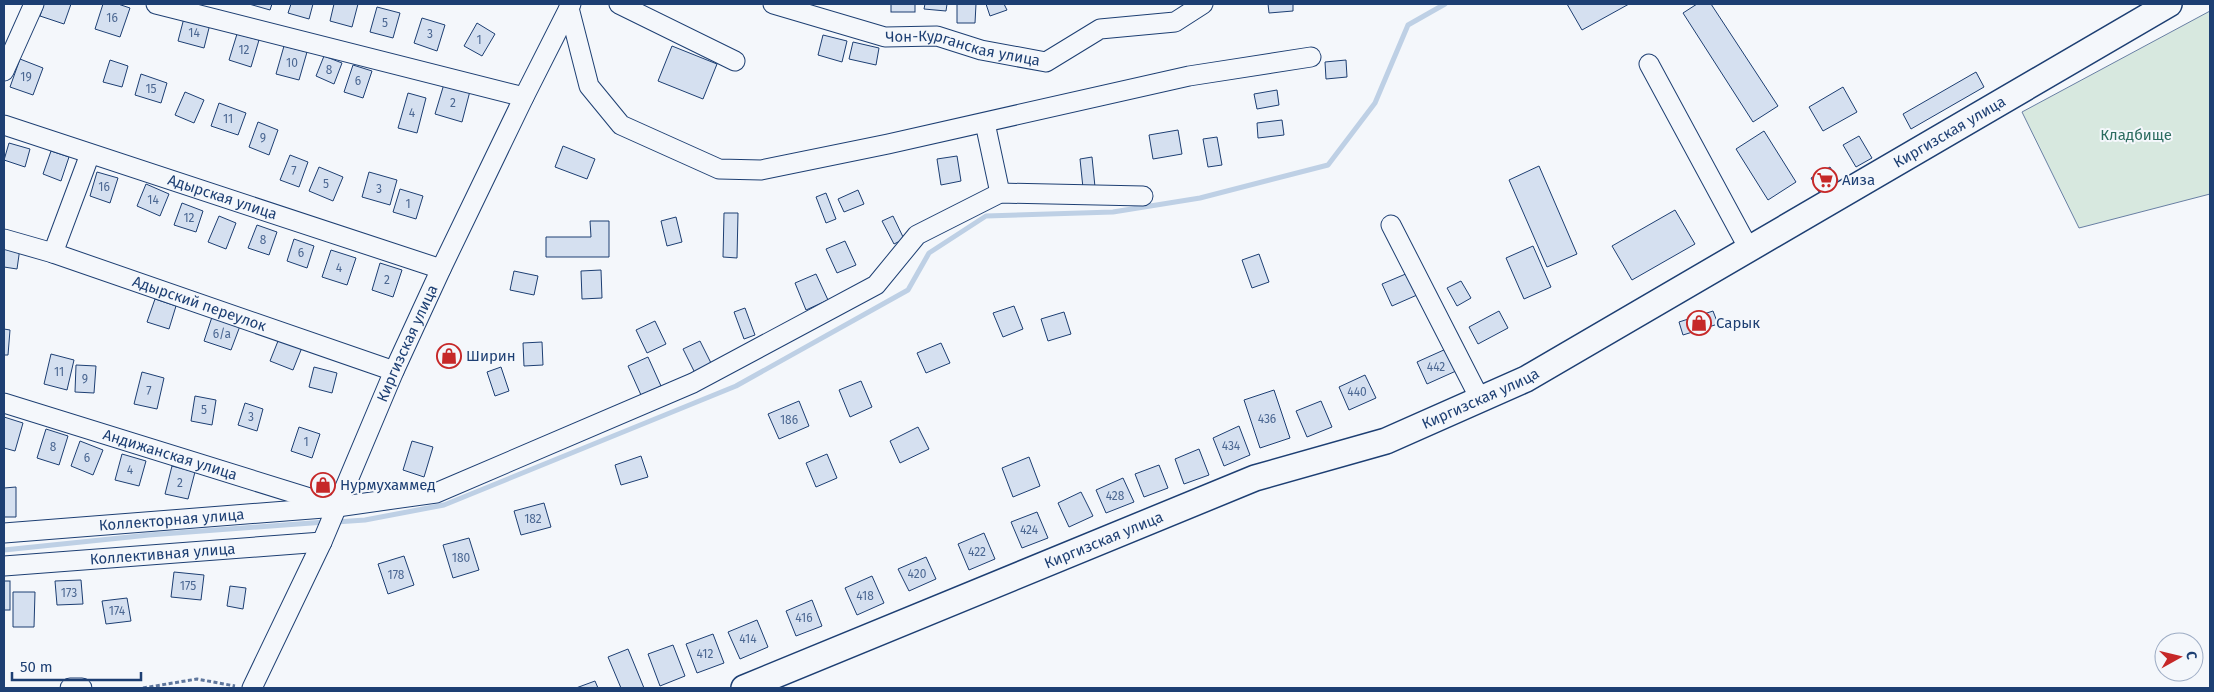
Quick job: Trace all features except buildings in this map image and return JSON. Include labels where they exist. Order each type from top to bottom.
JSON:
[{"type":"main road","name":"Киргизская улица","points":[[759,685],[1255,478],[1386,441],[1526,379],[2169,4]]},
{"type":"street","points":[[4,71],[34,4]]},
{"type":"street","points":[[156,4],[524,97]]},
{"type":"street","points":[[619,4],[735,61]]},
{"type":"street","name":"Чон-Курганская улица","points":[[773,4],[885,37],[937,36],[981,50],[1046,62],[1100,29],[1175,22],[1203,4]]},
{"type":"street","points":[[570,6],[589,86],[621,125],[719,169],[761,170],[1189,76],[1311,57]]},
{"type":"street","name":"Киргизская улица","points":[[244,687],[322,542],[394,371],[441,269],[570,6]]},
{"type":"street","points":[[1649,64],[1749,249]]},
{"type":"street","points":[[985,122],[1000,192],[1142,196]]},
{"type":"street","name":"Адырская улица","points":[[4,125],[441,269]]},
{"type":"street","points":[[53,253],[90,154]]},
{"type":"street","name":"Коллекторная улица","points":[[4,533],[337,506],[436,493],[693,383],[876,285],[917,235],[1000,192]]},
{"type":"street","points":[[1390,226],[1480,399]]},
{"type":"street","name":"Адырский переулок","points":[[4,239],[53,253],[394,371]]},
{"type":"street","name":"Андижанская улица","points":[[4,403],[337,506]]},
{"type":"street","name":"Коллективная улица","points":[[4,566],[322,542]]},
{"type":"path","points":[[144,688],[197,679],[244,687]]},
{"type":"green space","name":"Кладбище","points":[[2210,11],[2210,194],[2079,228],[2022,112]]},
{"type":"waterway","points":[[336,522],[365,520],[444,505],[736,386],[908,290],[929,253],[986,216],[1113,212],[1200,198],[1328,165],[1375,103],[1408,25],[1445,4]]},
{"type":"waterway","points":[[4,550],[149,535],[325,522]]},
{"type":"place","name":"Аиза","points":[[1825,180]]},
{"type":"place","name":"Сарык","points":[[1699,323]]},
{"type":"place","name":"Ширин","points":[[449,356]]},
{"type":"place","name":"Нурмухаммед","points":[[323,485]]}]
